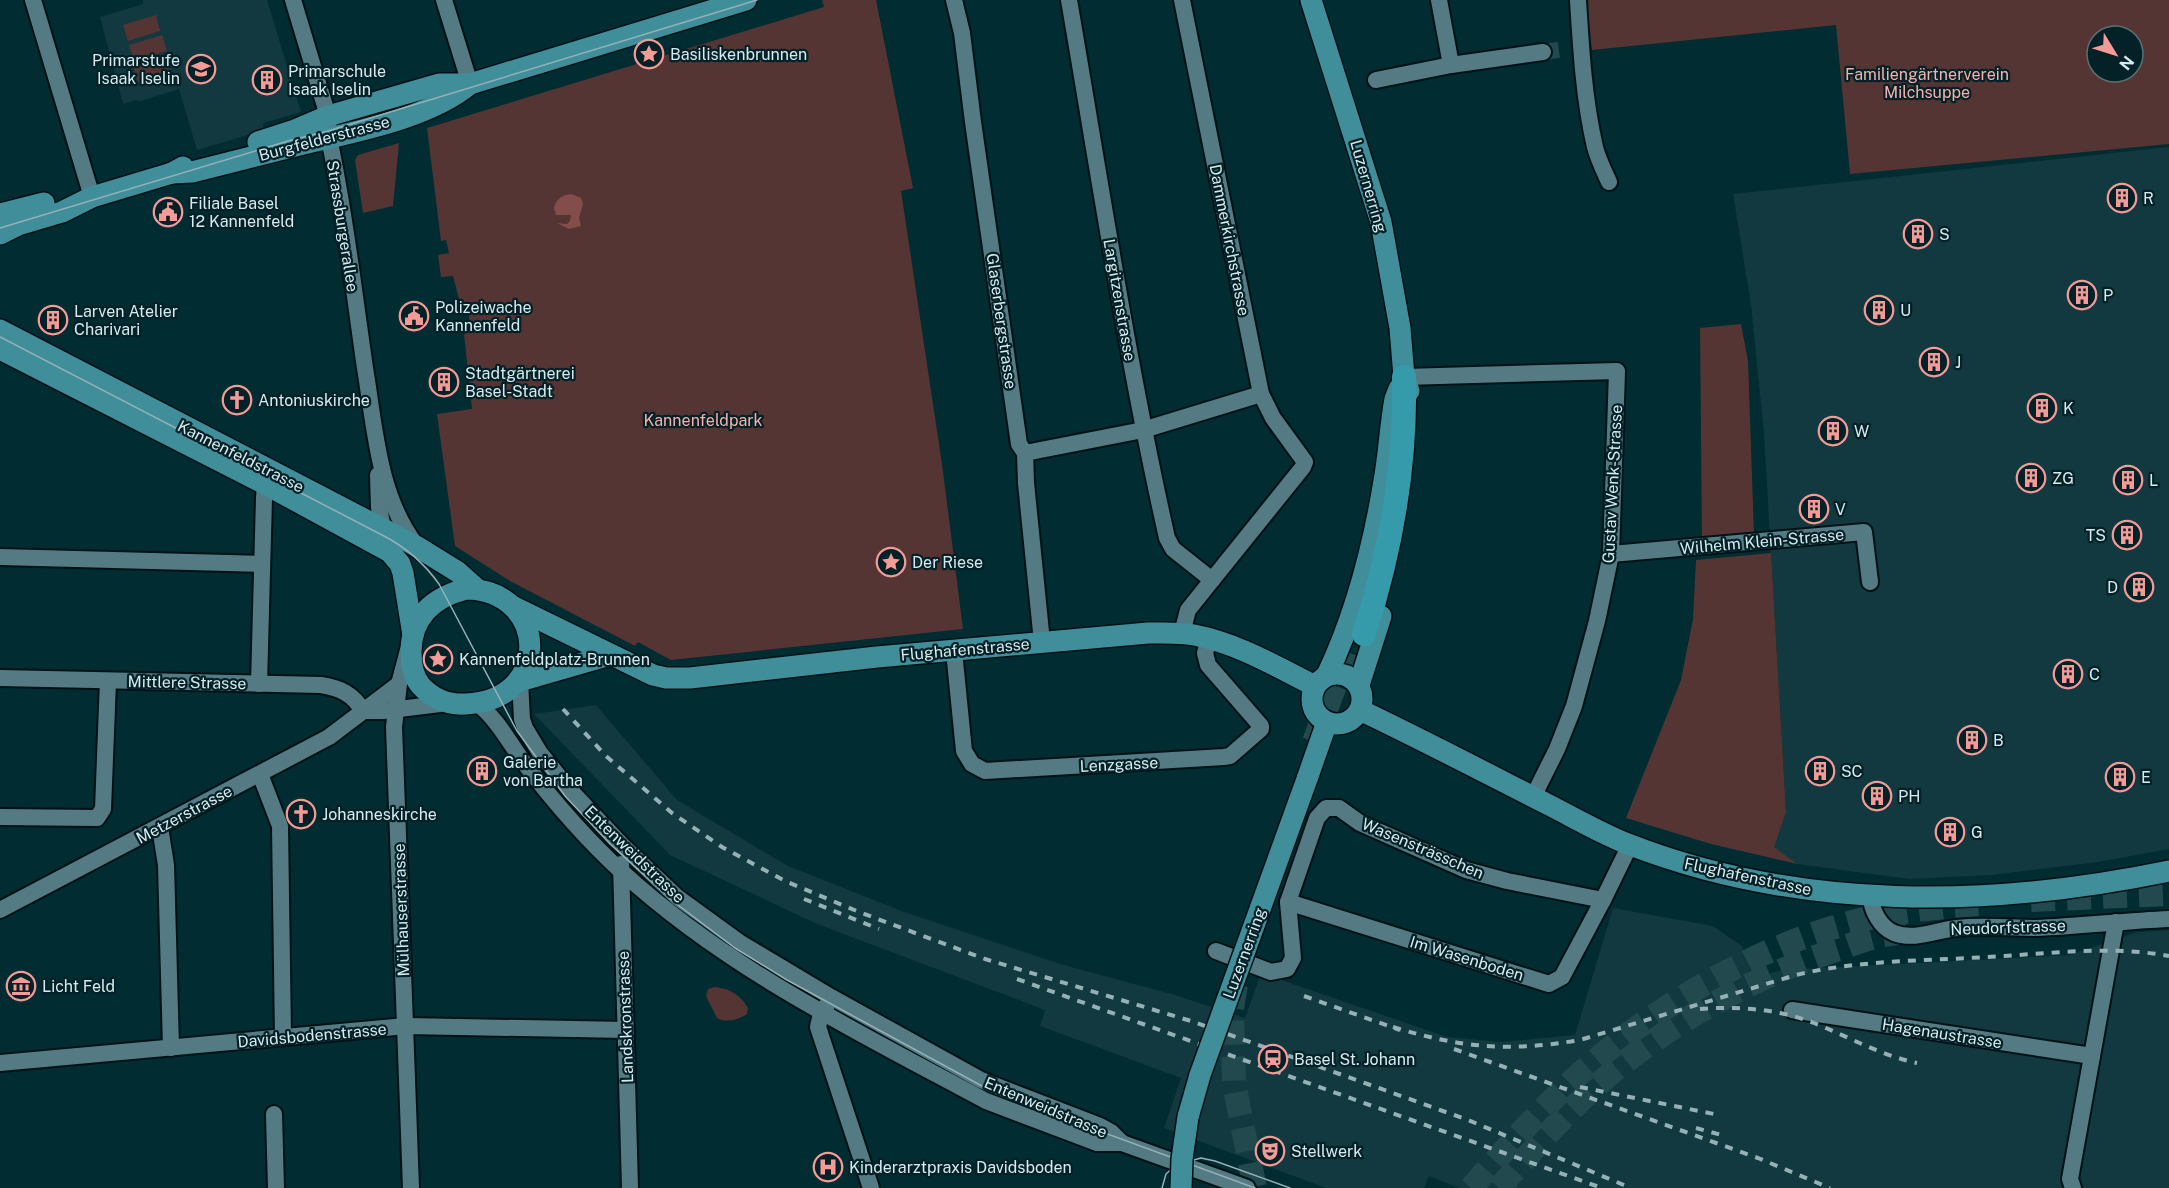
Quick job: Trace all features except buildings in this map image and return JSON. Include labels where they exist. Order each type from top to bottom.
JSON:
[{"type":"highway","points":[[1360,633],[1381,576],[1396,503],[1403,446],[1404,377]]},
{"type":"main road","name":"Burgfelderstrasse","points":[[0,234],[18,225],[62,212],[92,197],[172,173],[190,164],[296,130],[328,116],[439,84],[470,84],[746,0]]},
{"type":"main road","name":"Luzernerring","points":[[1311,0],[1381,222],[1400,328],[1404,377],[1414,404],[1408,494],[1385,606],[1359,685]]},
{"type":"main road","name":"Burgfelderstrasse","points":[[172,173],[192,172],[329,138],[432,108],[470,84]]},
{"type":"main road","name":"Burgfelderstrasse","points":[[0,214],[58,199],[92,197]]},
{"type":"main road","name":"Kannenfeldstrasse","points":[[0,330],[268,478],[390,552]]},
{"type":"main road","name":"Kannenfeldstrasse","points":[[0,349],[268,478],[382,528],[458,572],[477,589]]},
{"type":"main road","name":"Luzernerring","points":[[1321,681],[1354,606],[1365,572],[1385,478],[1395,399],[1404,377]]},
{"type":"main road","points":[[390,552],[400,564],[403,573],[413,634],[411,659],[416,677],[420,685],[429,693],[448,703],[478,704],[498,697],[520,681],[610,655]]},
{"type":"main road","points":[[413,634],[421,616],[435,601],[457,591],[477,589],[500,597],[514,607],[525,627],[530,647],[528,664],[520,681]]},
{"type":"main road","name":"Flughafenstrasse","points":[[514,607],[636,668],[666,678],[690,678],[877,657],[1042,642],[1148,633],[1182,633],[1209,639],[1321,681]]},
{"type":"main road","points":[[1341,673],[1354,679],[1359,685],[1363,697],[1356,716],[1342,724],[1327,722],[1314,711],[1312,703],[1321,681],[1341,673]]},
{"type":"main road","name":"Flughafenstrasse","points":[[1360,710],[1630,845],[1719,872],[1784,886],[1871,896],[1913,898],[2023,894],[2109,884],[2169,871]]},
{"type":"main road","name":"Luzernerring","points":[[1181,1188],[1182,1159],[1188,1117],[1200,1075],[1327,722]]},
{"type":"street","points":[[33,0],[92,197]]},
{"type":"street","name":"Strassburgerallee","points":[[293,0],[328,116],[329,138],[379,456],[394,511],[416,546]]},
{"type":"street","points":[[444,0],[470,84]]},
{"type":"street","name":"Glaserbergstrasse","points":[[954,0],[962,33],[972,122],[1019,444],[1025,453],[1042,642]]},
{"type":"street","name":"Largitzenstrasse","points":[[1069,0],[1126,340],[1167,538],[1173,549],[1212,580]]},
{"type":"street","name":"Dammerkirchstrasse","points":[[1182,0],[1261,394],[1273,418],[1305,458],[1303,467],[1212,580]]},
{"type":"street","points":[[1439,0],[1450,65]]},
{"type":"street","points":[[1578,0],[1573,48],[1596,149],[1609,182]]},
{"type":"street","points":[[1376,80],[1450,65],[1543,52]]},
{"type":"street","name":"Gustav Wenk-Strasse","points":[[1404,377],[1617,371],[1611,554],[1592,642],[1574,706],[1557,749],[1533,797]]},
{"type":"street","points":[[1025,453],[1143,430],[1261,394]]},
{"type":"street","name":"Strassburgerallee","points":[[379,456],[378,494],[382,528],[390,552]]},
{"type":"street","points":[[259,684],[261,564],[268,478]]},
{"type":"street","name":"Wilhelm Klein-Strasse","points":[[1611,554],[1864,532],[1870,582]]},
{"type":"street","points":[[0,557],[261,564]]},
{"type":"street","points":[[1182,633],[1188,610],[1212,580]]},
{"type":"street","name":"Mülhauserstrasse","points":[[411,1188],[394,736],[399,684],[413,634]]},
{"type":"street","name":"Lenzgasse","points":[[954,651],[964,751],[972,764],[985,771],[1230,756],[1262,726],[1208,665],[1205,653],[1209,639]]},
{"type":"street","name":"Mittlere Strasse","points":[[0,678],[335,687],[353,698],[363,711]]},
{"type":"street","points":[[0,817],[97,818],[103,809],[108,681]]},
{"type":"street","name":"Entenweidstrasse","points":[[520,681],[522,719],[531,737],[570,790],[622,845],[677,897],[739,942],[831,997],[981,1080],[1100,1126],[1122,1143]]},
{"type":"street","name":"Metzerstrasse","points":[[0,909],[329,737],[399,684]]},
{"type":"street","points":[[363,711],[395,710],[448,703]]},
{"type":"street","name":"Entenweidstrasse","points":[[478,704],[494,719],[525,764],[557,804],[621,871],[667,911],[729,956],[782,990],[986,1101],[1097,1143],[1122,1143]]},
{"type":"street","points":[[260,774],[280,826],[283,1037]]},
{"type":"street","name":"Wasensträsschen","points":[[1288,902],[1317,818],[1326,808],[1339,808],[1360,823],[1466,870],[1507,881],[1603,900]]},
{"type":"street","points":[[160,827],[166,865],[171,1048]]},
{"type":"street","name":"Landskronstrasse","points":[[622,845],[630,1188]]},
{"type":"street","points":[[1603,900],[1630,845]]},
{"type":"street","name":"Neudorfstrasse","points":[[1871,896],[1871,906],[1886,928],[1894,933],[1906,935],[1920,935],[1959,927],[2037,928],[2169,920]]},
{"type":"street","name":"Im Wasenboden","points":[[1288,902],[1549,984],[1562,977],[1603,900]]},
{"type":"street","points":[[1216,951],[1271,972],[1287,969],[1293,958],[1288,902]]},
{"type":"street","points":[[2073,1188],[2070,1179],[2116,922]]},
{"type":"street","points":[[831,997],[818,1022],[819,1032],[871,1188]]},
{"type":"street","name":"Hagenaustrasse","points":[[1792,1010],[2092,1056]]},
{"type":"street","name":"Davidsbodenstrasse","points":[[0,1063],[406,1026],[626,1029]]},
{"type":"street","points":[[274,1114],[276,1188]]},
{"type":"street","points":[[1122,1143],[1247,1188]]},
{"type":"shaded area","name":"Primarstufe Isaak Iselin","points":[[143,0],[267,0],[301,112],[263,123],[264,130],[197,150],[179,89],[138,102],[137,100],[123,104],[100,17],[143,4]]},
{"type":"shaded area","points":[[2169,147],[2169,849],[2098,862],[1992,875],[1909,879],[1797,864],[1773,847],[1786,812],[1764,434],[1751,305],[1733,194]]},
{"type":"shaded area","points":[[571,194],[581,198],[583,204],[579,218],[581,226],[569,229],[557,223],[567,224],[571,215],[556,215],[554,208],[560,198]]},
{"type":"shaded area","points":[[596,705],[677,800],[788,866],[904,912],[1060,964],[1175,995],[1245,1018],[1261,973],[1447,1037],[1501,1042],[1575,1035],[1613,908],[1713,926],[1742,946],[1754,978],[1782,970],[2070,955],[2137,932],[2169,930],[2169,1188],[1459,1188],[1429,1176],[1424,1188],[1326,1188],[1164,1128],[1181,1078],[1040,1026],[1045,1010],[817,924],[670,855],[534,714]]},
{"type":"green space","name":"Kannenfeldpark","points":[[822,0],[876,0],[913,188],[901,191],[942,464],[963,629],[671,660],[638,642],[635,646],[510,581],[455,546],[437,414],[472,409],[464,334],[471,332],[467,303],[460,303],[453,276],[441,277],[438,255],[449,253],[446,240],[441,241],[427,128],[824,7]]},
{"type":"green space","name":"Familiengärtnerverein Milchsuppe","points":[[1586,0],[2169,0],[2169,144],[1850,174],[1836,25],[1592,50]]},
{"type":"green space","points":[[156,15],[160,31],[128,41],[123,25]]},
{"type":"green space","points":[[162,35],[167,51],[134,61],[129,45]]},
{"type":"green space","points":[[166,56],[171,72],[138,82],[133,66]]},
{"type":"green space","points":[[399,143],[393,206],[363,213],[355,160],[358,155]]},
{"type":"green space","points":[[1741,324],[1748,361],[1754,534],[1702,537],[1700,328]]},
{"type":"green space","points":[[1771,553],[1786,812],[1774,847],[1797,864],[1711,844],[1626,818],[1681,680],[1693,619],[1696,560]]},
{"type":"green space","points":[[715,987],[726,989],[738,996],[748,1008],[747,1014],[732,1020],[717,1018],[706,996],[708,989]]},
{"type":"tunnel","points":[[1543,52],[1565,49]]},
{"type":"tunnel","points":[[1314,742],[1351,642]]},
{"type":"tunnel","points":[[2031,900],[2169,894]]},
{"type":"tunnel","points":[[1471,1188],[1514,1140],[1591,1064],[1652,1017],[1720,975],[1756,957],[1828,929],[1893,914],[1978,904]]},
{"type":"tunnel","points":[[1499,1188],[1549,1132],[1603,1080],[1656,1039],[1684,1021],[1743,988],[1804,961],[1870,938],[1915,930]]},
{"type":"tunnel","points":[[1236,985],[1232,1008],[1234,1084],[1255,1188]]},
{"type":"tram line","points":[[0,228],[757,0]]},
{"type":"tram line","points":[[0,337],[384,536],[414,557],[439,584],[517,731],[565,796],[610,844],[674,902],[735,948],[787,980],[993,1092],[1255,1188]]},
{"type":"tram line","points":[[1162,1188],[1166,1174],[1176,1165],[1201,1158],[1290,1188]]},
{"type":"railway","points":[[563,709],[606,756],[672,813],[722,847],[785,881],[859,912],[985,959],[1191,1021],[1468,1120],[1631,1188]]},
{"type":"railway","points":[[804,899],[879,929]]},
{"type":"railway","points":[[1393,1027],[1464,1044],[1508,1047],[1554,1044],[1580,1040],[1796,975],[1843,966],[2078,951],[2124,951],[2169,956]]},
{"type":"railway","points":[[1017,979],[1602,1188]]},
{"type":"railway","points":[[1304,996],[1400,1030]]},
{"type":"railway","points":[[1700,1009],[1744,1008],[1786,1014],[1814,1023],[1890,1055],[1917,1063]]},
{"type":"railway","points":[[1454,1049],[1758,1158],[1830,1188]]},
{"type":"railway","points":[[1580,1087],[1714,1114]]},
{"type":"railway","points":[[1696,1128],[1725,1136]]},
{"type":"place","name":"Basiliskenbrunnen","points":[[649,54]]},
{"type":"place","name":"Primarstufe Isaak Iselin","points":[[201,69]]},
{"type":"place","name":"Primarschule Isaak Iselin","points":[[267,80]]},
{"type":"place","name":"R","points":[[2122,198]]},
{"type":"place","name":"Filiale Basel 12 Kannenfeld","points":[[168,212]]},
{"type":"place","name":"S","points":[[1918,234]]},
{"type":"place","name":"P","points":[[2082,295]]},
{"type":"place","name":"U","points":[[1879,310]]},
{"type":"place","name":"Polizeiwache Kannenfeld","points":[[414,316]]},
{"type":"place","name":"Larven Atelier Charivari","points":[[53,320]]},
{"type":"place","name":"J","points":[[1934,362]]},
{"type":"place","name":"Stadtgärtnerei Basel-Stadt","points":[[444,382]]},
{"type":"place","name":"Antoniuskirche","points":[[237,400]]},
{"type":"place","name":"K","points":[[2042,408]]},
{"type":"place","name":"W","points":[[1833,431]]},
{"type":"place","name":"ZG","points":[[2031,478]]},
{"type":"place","name":"L","points":[[2128,480]]},
{"type":"place","name":"V","points":[[1814,509]]},
{"type":"place","name":"TS","points":[[2127,535]]},
{"type":"place","name":"Der Riese","points":[[891,562]]},
{"type":"place","name":"D","points":[[2139,587]]},
{"type":"place","name":"Kannenfeldplatz-Brunnen","points":[[438,659]]},
{"type":"place","name":"C","points":[[2068,674]]},
{"type":"place","name":"B","points":[[1972,740]]},
{"type":"place","name":"Galerie von Bartha","points":[[482,771]]},
{"type":"place","name":"SC","points":[[1820,771]]},
{"type":"place","name":"E","points":[[2120,777]]},
{"type":"place","name":"PH","points":[[1877,796]]},
{"type":"place","name":"Johanneskirche","points":[[301,814]]},
{"type":"place","name":"G","points":[[1950,832]]},
{"type":"place","name":"Licht Feld","points":[[21,986]]},
{"type":"place","name":"Basel St. Johann","points":[[1273,1059]]},
{"type":"place","name":"Stellwerk","points":[[1270,1151]]},
{"type":"place","name":"Kinderarztpraxis Davidsboden","points":[[828,1167]]}]
